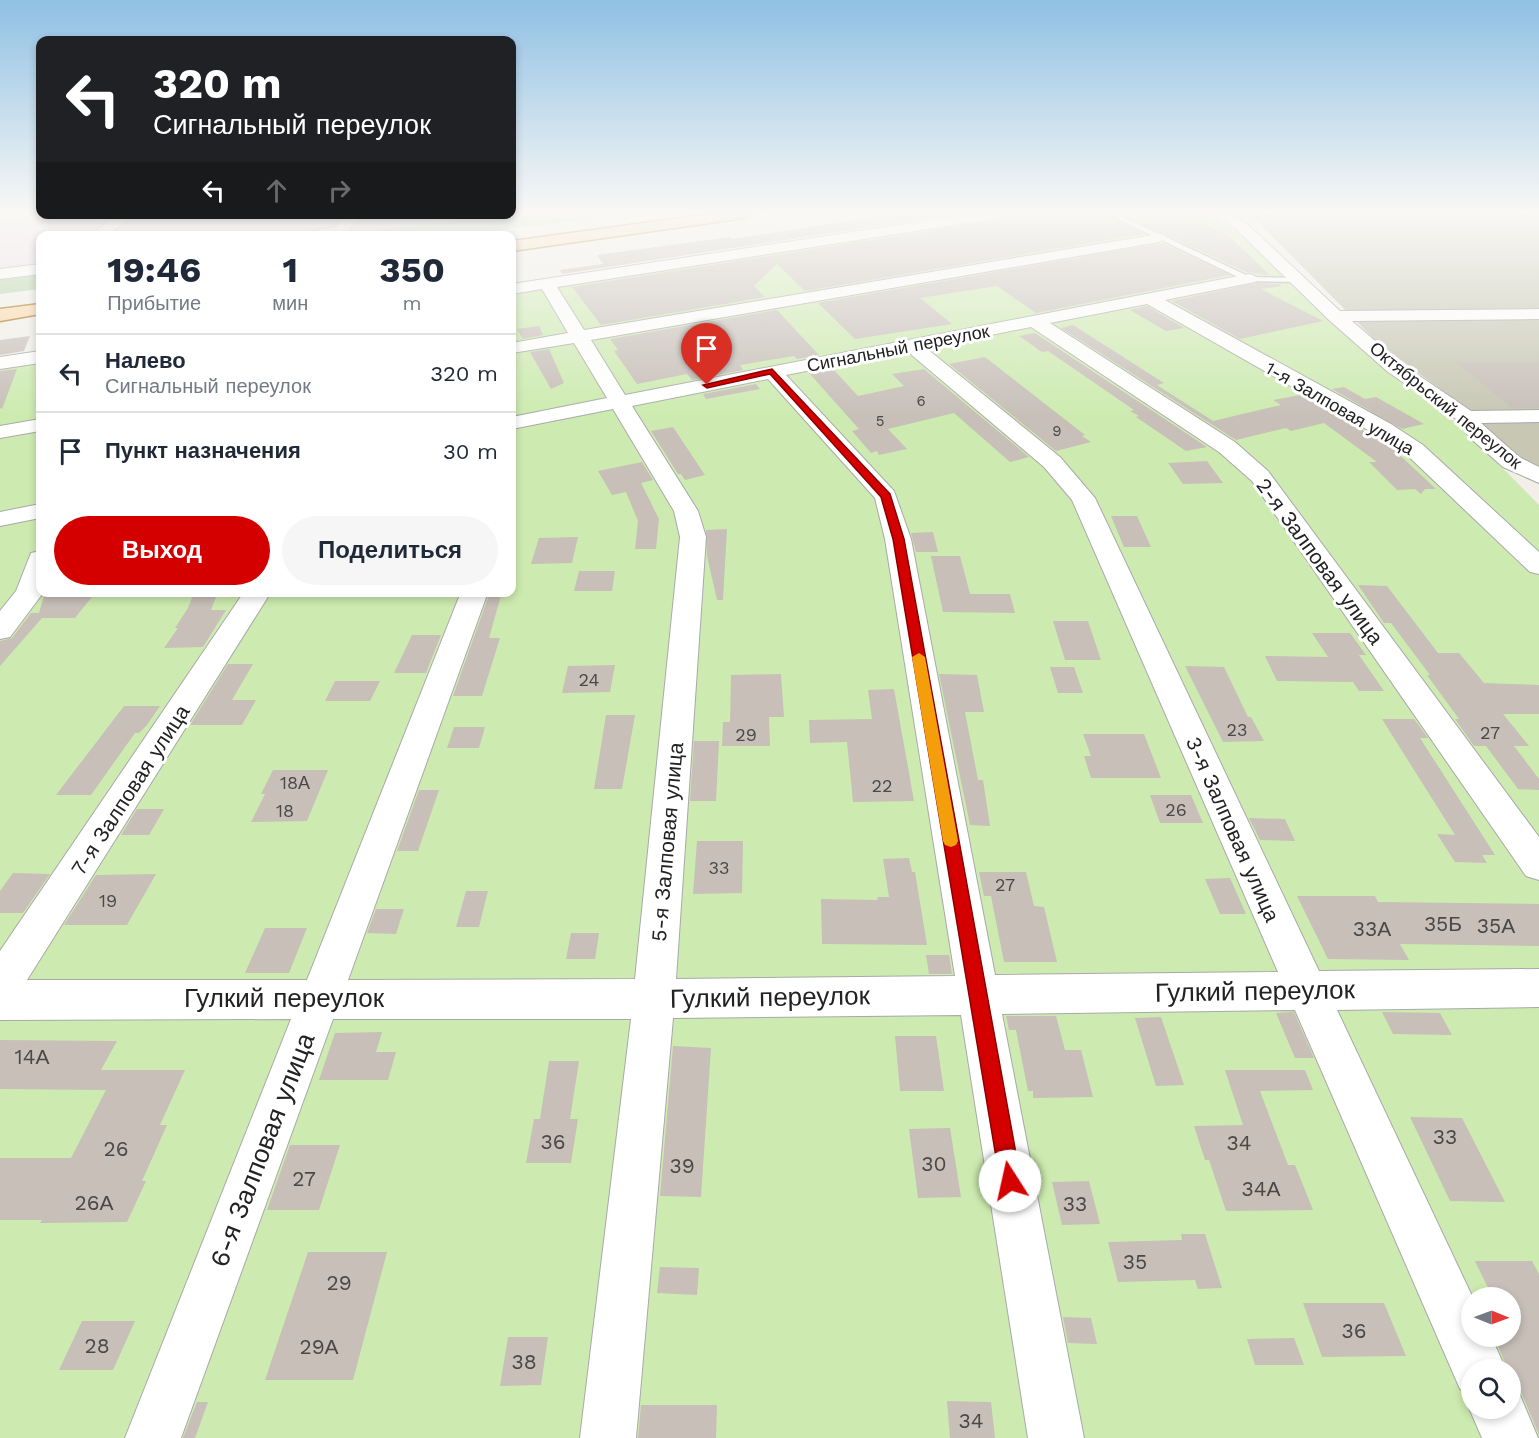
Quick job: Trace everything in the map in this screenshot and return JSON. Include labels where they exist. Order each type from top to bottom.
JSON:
[{"type":"main road","points":[[0,315],[36,310]]},
{"type":"street","points":[[516,288],[566,281]]},
{"type":"street","points":[[516,347],[908,281]]},
{"type":"street","name":"Сигнальный переулок","points":[[516,422],[1239,281]]},
{"type":"street","name":"Октябрьский переулок","points":[[1300,281],[1335,316],[1395,368],[1466,417],[1477,432],[1511,462],[1539,476]]},
{"type":"street","name":"5-я Залповая улица","points":[[547,284],[686,511],[693,537],[654,999],[608,1438]]},
{"type":"street","name":"1-я Залповая улица","points":[[1150,299],[1383,429],[1415,450],[1539,566]]},
{"type":"street","points":[[1335,316],[1539,314]]},
{"type":"street","name":"2-я Залповая улица","points":[[1036,322],[1227,447],[1260,476],[1539,865]]},
{"type":"street","name":"3-я Залповая улица","points":[[911,345],[1052,462],[1083,498],[1474,1359]]},
{"type":"street","points":[[0,363],[36,358]]},
{"type":"street","points":[[772,372],[886,496],[898,539],[1056,1438]]},
{"type":"street","points":[[1466,417],[1539,416]]},
{"type":"street","points":[[0,432],[36,426]]},
{"type":"street","points":[[0,519],[36,512]]},
{"type":"street","points":[[0,630],[29,593],[36,571]]},
{"type":"street","name":"7-я Залповая улица","points":[[0,986],[255,597]]},
{"type":"street","name":"6-я Залповая улица","points":[[153,1438],[473,597]]},
{"type":"street","name":"Гулкий переулок","points":[[0,1000],[654,999],[1539,988]]},
{"type":"street","points":[[1502,1419],[1510,1438]]},
{"type":"shaded area","points":[[1317,281],[1539,281],[1539,469],[1505,454],[1479,432],[1475,415],[1378,343]]},
{"type":"green space","points":[[0,281],[36,281],[36,290],[0,294]]},
{"type":"green space","points":[[525,281],[1293,281],[1387,372],[1464,429],[1539,505],[1539,1438],[0,1438],[0,359],[36,354],[36,597],[516,597],[516,282]]},
{"type":"building","points":[[610,281],[759,281],[754,286],[765,297],[601,325],[572,287]]},
{"type":"building","points":[[795,281],[864,281],[805,291]]},
{"type":"building","points":[[944,281],[1199,281],[1036,313],[997,286],[920,298],[952,324],[855,339],[818,303]]},
{"type":"building","points":[[1257,283],[1280,284],[1281,286],[1261,289],[1323,321],[1240,339],[1172,301]]},
{"type":"building","points":[[1147,306],[1184,328],[1166,331],[1130,310]]},
{"type":"building","points":[[777,310],[819,355],[797,359],[794,356],[740,365],[743,370],[692,380],[687,374],[637,384],[614,351],[618,350],[610,339]]},
{"type":"building","points":[[1073,325],[1164,383],[1157,385],[1213,421],[1281,405],[1273,400],[1301,395],[1390,446],[1436,489],[1425,489],[1421,494],[1415,489],[1397,490],[1369,462],[1377,462],[1324,423],[1291,431],[1286,428],[1236,440],[1061,328]]},
{"type":"building","points":[[539,326],[543,335],[523,339],[517,329]]},
{"type":"building","points":[[1035,333],[1207,447],[1186,451],[1136,417],[1139,416],[1130,411],[1134,410],[1048,351],[1042,352],[1019,336]]},
{"type":"building","points":[[30,336],[24,351],[0,355],[0,340]]},
{"type":"building","points":[[549,349],[564,383],[551,389],[530,352]]},
{"type":"building","points":[[985,357],[1091,442],[1056,451],[949,364]]},
{"type":"building","points":[[1539,362],[1539,408],[1512,408],[1457,363]]},
{"type":"building","points":[[832,368],[858,396],[904,386],[892,374],[924,369],[1029,457],[1010,462],[954,413],[888,429],[907,449],[879,455],[877,451],[871,453],[852,431],[859,429],[809,373]]},
{"type":"building","points":[[17,369],[2,409],[0,408],[0,371]]},
{"type":"building","points":[[756,384],[760,389],[706,399],[703,394]]},
{"type":"building","points":[[1344,387],[1365,399],[1376,397],[1424,424],[1402,429],[1332,389]]},
{"type":"building","points":[[673,427],[705,475],[685,480],[681,474],[678,474],[651,431]]},
{"type":"building","points":[[1207,461],[1223,483],[1183,484],[1168,463]]},
{"type":"building","points":[[642,462],[653,480],[641,483],[659,519],[656,549],[635,549],[638,521],[626,492],[612,495],[598,471]]},
{"type":"building","points":[[1111,516],[1137,516],[1151,547],[1124,547]]},
{"type":"building","points":[[727,529],[723,600],[717,600],[707,556],[706,530]]},
{"type":"building","points":[[933,532],[938,552],[916,552],[911,533]]},
{"type":"building","points":[[578,537],[572,563],[531,564],[539,538]]},
{"type":"building","points":[[931,556],[960,556],[970,594],[1010,594],[1015,613],[943,612]]},
{"type":"building","points":[[579,571],[615,571],[612,591],[574,591]]},
{"type":"building","points":[[1358,585],[1387,586],[1438,653],[1459,653],[1484,683],[1539,685],[1539,714],[1503,714],[1529,746],[1514,746],[1539,779],[1539,790],[1518,789],[1486,746],[1474,746],[1455,719],[1459,719],[1427,675],[1430,675],[1391,623],[1384,623]]},
{"type":"building","points":[[44,597],[92,597],[75,618],[42,618],[0,666],[0,641],[12,638],[31,613],[39,613]]},
{"type":"building","points":[[192,597],[216,597],[211,610],[226,610],[203,647],[164,648],[178,628],[175,628]]},
{"type":"building","points":[[488,597],[501,597],[489,638],[500,638],[482,696],[453,696]]},
{"type":"building","points":[[1053,621],[1088,621],[1101,660],[1065,660]]},
{"type":"building","points":[[1312,633],[1350,633],[1366,655],[1359,655],[1384,691],[1359,691],[1353,682],[1277,681],[1265,656],[1328,657]]},
{"type":"building","points":[[412,635],[441,635],[426,673],[394,673]]},
{"type":"building","points":[[228,664],[253,664],[232,700],[256,700],[242,725],[190,725]]},
{"type":"building","points":[[615,665],[610,692],[562,693],[568,666]]},
{"type":"building","points":[[1185,666],[1224,667],[1248,717],[1251,717],[1264,741],[1223,742]]},
{"type":"building","points":[[1050,667],[1074,667],[1083,693],[1058,693]]},
{"type":"building","points":[[781,674],[784,717],[769,717],[770,746],[722,746],[723,722],[730,722],[731,675]]},
{"type":"building","points":[[939,674],[977,675],[984,712],[965,712],[978,780],[983,780],[990,826],[970,825]]},
{"type":"building","points":[[335,681],[380,681],[370,701],[325,701]]},
{"type":"building","points":[[894,689],[914,801],[853,802],[847,742],[810,743],[809,720],[872,719],[868,690]]},
{"type":"building","points":[[124,706],[160,706],[147,725],[139,733],[135,733],[91,795],[56,795]]},
{"type":"building","points":[[606,715],[635,715],[622,789],[594,789]]},
{"type":"building","points":[[1382,719],[1414,719],[1428,738],[1420,738],[1495,855],[1482,855],[1487,863],[1455,862],[1437,834],[1455,835]]},
{"type":"building","points":[[454,727],[485,727],[479,748],[447,748]]},
{"type":"building","points":[[1083,734],[1144,734],[1161,778],[1091,778],[1084,756],[1091,756]]},
{"type":"building","points":[[694,741],[719,741],[716,801],[690,801]]},
{"type":"building","points":[[273,770],[328,770],[307,821],[251,822],[265,794],[261,794]]},
{"type":"building","points":[[419,790],[439,790],[418,851],[397,851]]},
{"type":"building","points":[[1150,795],[1191,795],[1203,823],[1160,823]]},
{"type":"building","points":[[137,809],[164,809],[149,835],[121,835]]},
{"type":"building","points":[[1249,818],[1285,819],[1295,841],[1260,840]]},
{"type":"building","points":[[697,841],[743,841],[742,893],[693,894]]},
{"type":"building","points":[[909,858],[912,872],[915,872],[927,945],[822,944],[821,899],[878,900],[877,897],[889,897],[883,859]]},
{"type":"building","points":[[979,872],[1026,872],[1034,906],[1044,907],[1057,962],[1004,962],[991,896],[984,896]]},
{"type":"building","points":[[13,873],[50,874],[23,913],[0,913],[0,891]]},
{"type":"building","points":[[156,874],[127,925],[64,925],[96,875]]},
{"type":"building","points":[[1230,878],[1246,914],[1220,914],[1205,879]]},
{"type":"building","points":[[466,891],[488,891],[479,927],[456,927]]},
{"type":"building","points":[[1297,896],[1375,896],[1378,902],[1539,904],[1539,946],[1400,944],[1409,960],[1328,959]]},
{"type":"building","points":[[376,909],[404,909],[396,934],[367,933]]},
{"type":"building","points":[[265,928],[307,928],[289,973],[245,973]]},
{"type":"building","points":[[571,933],[599,933],[595,959],[566,959]]},
{"type":"building","points":[[926,955],[949,955],[952,974],[929,974]]},
{"type":"building","points":[[1294,1012],[1314,1058],[1295,1058],[1276,1013]]},
{"type":"building","points":[[1382,1012],[1440,1013],[1452,1035],[1393,1034]]},
{"type":"building","points":[[1006,1016],[1056,1016],[1065,1050],[1081,1050],[1093,1097],[1033,1098],[1033,1091],[1028,1091],[1016,1030],[1009,1030]]},
{"type":"building","points":[[1161,1017],[1184,1085],[1156,1086],[1135,1018]]},
{"type":"building","points":[[382,1032],[376,1052],[396,1052],[388,1080],[319,1080],[335,1033]]},
{"type":"building","points":[[895,1036],[936,1036],[944,1091],[900,1091]]},
{"type":"building","points":[[0,1040],[117,1041],[101,1070],[185,1070],[160,1125],[167,1125],[142,1181],[146,1181],[127,1222],[40,1223],[42,1220],[0,1220],[0,1158],[71,1158],[106,1090],[0,1089]]},
{"type":"building","points":[[673,1046],[711,1048],[701,1197],[660,1196]]},
{"type":"building","points":[[549,1061],[579,1061],[570,1119],[578,1119],[571,1163],[526,1163],[534,1119],[540,1119]]},
{"type":"building","points":[[1225,1070],[1305,1070],[1313,1090],[1260,1091],[1288,1165],[1295,1165],[1313,1210],[1226,1211],[1209,1160],[1205,1160],[1194,1126],[1243,1125]]},
{"type":"building","points":[[1410,1117],[1462,1118],[1505,1202],[1450,1201]]},
{"type":"building","points":[[950,1128],[961,1197],[918,1198],[909,1129]]},
{"type":"building","points":[[290,1145],[340,1145],[319,1210],[267,1210]]},
{"type":"building","points":[[1089,1181],[1100,1224],[1062,1225],[1052,1182]]},
{"type":"building","points":[[1181,1234],[1205,1234],[1222,1288],[1198,1289],[1195,1280],[1118,1282],[1108,1242],[1182,1240]]},
{"type":"building","points":[[308,1252],[387,1252],[353,1380],[265,1380]]},
{"type":"building","points":[[1475,1261],[1532,1261],[1539,1274],[1539,1435],[1521,1392],[1521,1359],[1503,1359],[1499,1347],[1521,1347],[1521,1287],[1488,1287]]},
{"type":"building","points":[[660,1267],[699,1268],[697,1295],[657,1293]]},
{"type":"building","points":[[1303,1303],[1384,1303],[1406,1356],[1322,1357]]},
{"type":"building","points":[[1063,1317],[1091,1318],[1097,1344],[1068,1343]]},
{"type":"building","points":[[82,1321],[135,1321],[113,1370],[59,1370]]},
{"type":"building","points":[[508,1337],[548,1337],[541,1385],[500,1386]]},
{"type":"building","points":[[1294,1338],[1304,1365],[1255,1365],[1247,1339]]},
{"type":"building","points":[[947,1401],[991,1402],[995,1438],[950,1438]]},
{"type":"building","points":[[197,1402],[208,1402],[195,1438],[183,1438]]},
{"type":"building","points":[[641,1405],[717,1405],[716,1438],[638,1438]]},
{"type":"slow traffic","points":[[919,657],[951,841]]},
{"type":"route","points":[[707,385],[772,372],[886,496],[898,539],[1010,1181]]}]
